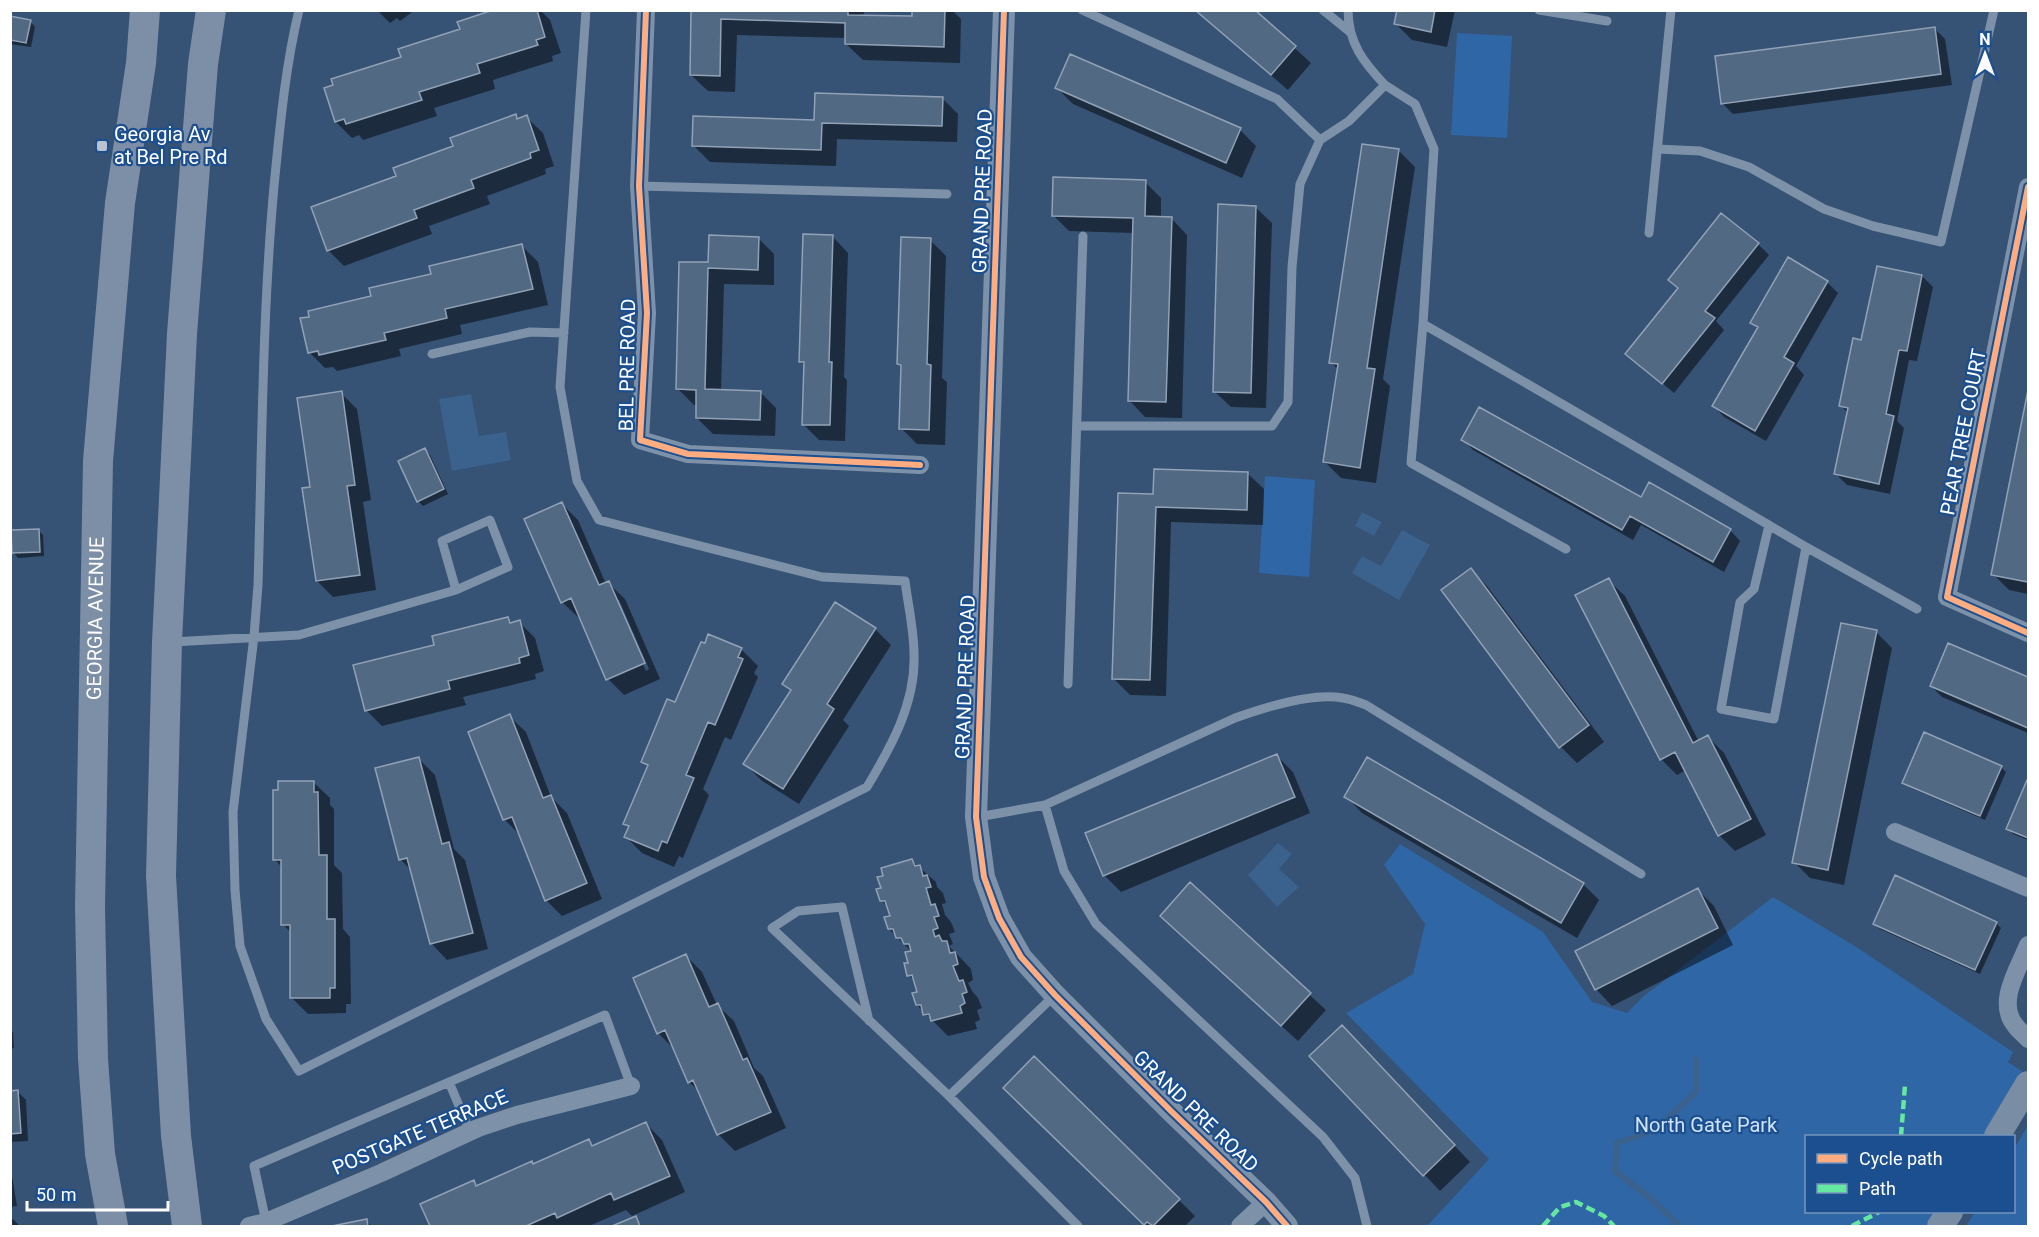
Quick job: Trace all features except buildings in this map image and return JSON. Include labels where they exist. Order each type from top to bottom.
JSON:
[{"type":"main road","points":[[130,10],[141,63]]},
{"type":"main road","name":"GEORGIA AVENUE","points":[[113,1227],[99,1154],[93,1047],[90,908],[98,461],[120,203],[141,63],[146,10]]},
{"type":"main road","points":[[187,1227],[176,1136],[161,876],[167,642],[182,334],[205,54],[211,10]]},
{"type":"main road","points":[[205,54],[217,10]]},
{"type":"main road","points":[[1998,1135],[2028,1084]]},
{"type":"main road","points":[[1940,1227],[1949,1213]]},
{"type":"street","name":"BEL PRE ROAD","points":[[646,10],[639,186],[646,313],[640,440],[688,454],[920,465]]},
{"type":"street","name":"GRAND PRE ROAD","points":[[1004,10],[976,817],[984,877],[999,918],[1022,957],[1055,995],[1266,1202],[1287,1227]]},
{"type":"street","name":"PEAR TREE COURT","points":[[2028,187],[1947,597],[2028,633]]},
{"type":"street","points":[[1895,832],[2028,888]]},
{"type":"street","points":[[2028,945],[2010,988],[2007,1007],[2013,1024],[2028,1039]]},
{"type":"street","name":"POSTGATE TERRACE","points":[[260,1225],[470,1132],[517,1114],[631,1086]]},
{"type":"street","points":[[1240,1227],[1266,1202]]},
{"type":"lane","points":[[299,10],[293,33],[280,120],[267,265],[258,585],[233,812],[235,890],[240,946],[266,1019],[299,1071],[867,787],[892,746],[909,697],[914,655],[905,581],[822,577],[599,520],[577,481],[560,387],[586,10]]},
{"type":"lane","points":[[1082,10],[1277,99],[1320,140]]},
{"type":"lane","points":[[1323,10],[1350,32]]},
{"type":"lane","points":[[1348,10],[1353,43],[1363,62],[1385,86],[1415,104],[1434,149],[1423,324],[1411,463],[1566,549]]},
{"type":"lane","points":[[1539,10],[1607,21]]},
{"type":"lane","points":[[1649,233],[1671,10]]},
{"type":"lane","points":[[1657,149],[1700,151],[1749,167],[1824,209],[1873,226],[1941,242],[1994,10]]},
{"type":"lane","points":[[1077,426],[1272,426],[1288,402],[1292,267],[1300,184],[1320,140],[1349,121],[1385,86]]},
{"type":"lane","points":[[639,186],[947,194]]},
{"type":"lane","points":[[1068,684],[1083,236]]},
{"type":"lane","points":[[1423,324],[1769,525],[1805,549],[1917,609]]},
{"type":"lane","points":[[432,354],[530,332],[564,333]]},
{"type":"lane","points":[[167,642],[299,635],[456,590],[508,567],[490,520],[442,541],[456,590]]},
{"type":"lane","points":[[1769,525],[1754,589],[1740,602],[1721,709],[1774,719],[1805,549]]},
{"type":"lane","points":[[976,817],[1045,805],[1235,718],[1264,708],[1316,697],[1341,697],[1366,705],[1641,874]]},
{"type":"lane","points":[[1045,805],[1064,871],[1096,924],[1323,1137],[1355,1178],[1367,1227]]},
{"type":"lane","points":[[869,1021],[842,907],[798,911],[772,928],[836,990],[869,1021],[949,1096],[1078,1227]]},
{"type":"lane","points":[[949,1096],[1055,995]]},
{"type":"lane","points":[[260,1225],[254,1166],[605,1015],[631,1086]]},
{"type":"lane","points":[[449,1082],[470,1132]]},
{"type":"green space","points":[[1457,33],[1512,36],[1507,138],[1451,135]]},
{"type":"green space","points":[[1265,476],[1315,480],[1309,577],[1259,573]]},
{"type":"green space","name":"North Gate Park","points":[[1400,844],[1543,932],[1592,1002],[1627,1013],[1644,996],[1773,897],[1858,948],[2013,1052],[2008,1062],[2028,1075],[1994,1135],[1805,1135],[1805,1213],[1942,1213],[1933,1226],[1427,1226],[1489,1159],[1346,1013],[1413,974],[1425,924],[1384,865]]},
{"type":"green space","points":[[2028,1125],[2028,1226],[1966,1226],[1974,1213],[2015,1213],[2015,1147]]},
{"type":"shaded area","points":[[471,394],[479,436],[506,432],[511,460],[452,471],[439,399]]},
{"type":"shaded area","points":[[1362,512],[1382,522],[1374,536],[1355,526]]},
{"type":"shaded area","points":[[1402,530],[1430,545],[1399,600],[1352,573],[1362,556],[1381,566]]},
{"type":"shaded area","points":[[1278,843],[1292,854],[1279,869],[1299,887],[1277,907],[1248,875]]},
{"type":"waterway","points":[[1680,1226],[1649,1197],[1615,1171],[1617,1143],[1655,1130],[1696,1092],[1696,1060]]},
{"type":"marked path","points":[[1901,1135],[1905,1085]]},
{"type":"marked path","points":[[1543,1226],[1560,1207],[1576,1202],[1604,1216],[1614,1226]]},
{"type":"marked path","points":[[1852,1226],[1877,1213]]},
{"type":"cycle path","points":[[646,10],[639,186],[647,313],[640,440],[688,454],[920,465]]},
{"type":"cycle path","points":[[1004,10],[976,817],[984,877],[999,918],[1021,957],[1055,995],[1266,1202],[1287,1226]]},
{"type":"cycle path","points":[[2028,187],[1947,597],[2028,633]]},
{"type":"place","name":"Georgia Av at Bel Pre Rd","points":[[102,146]]}]
